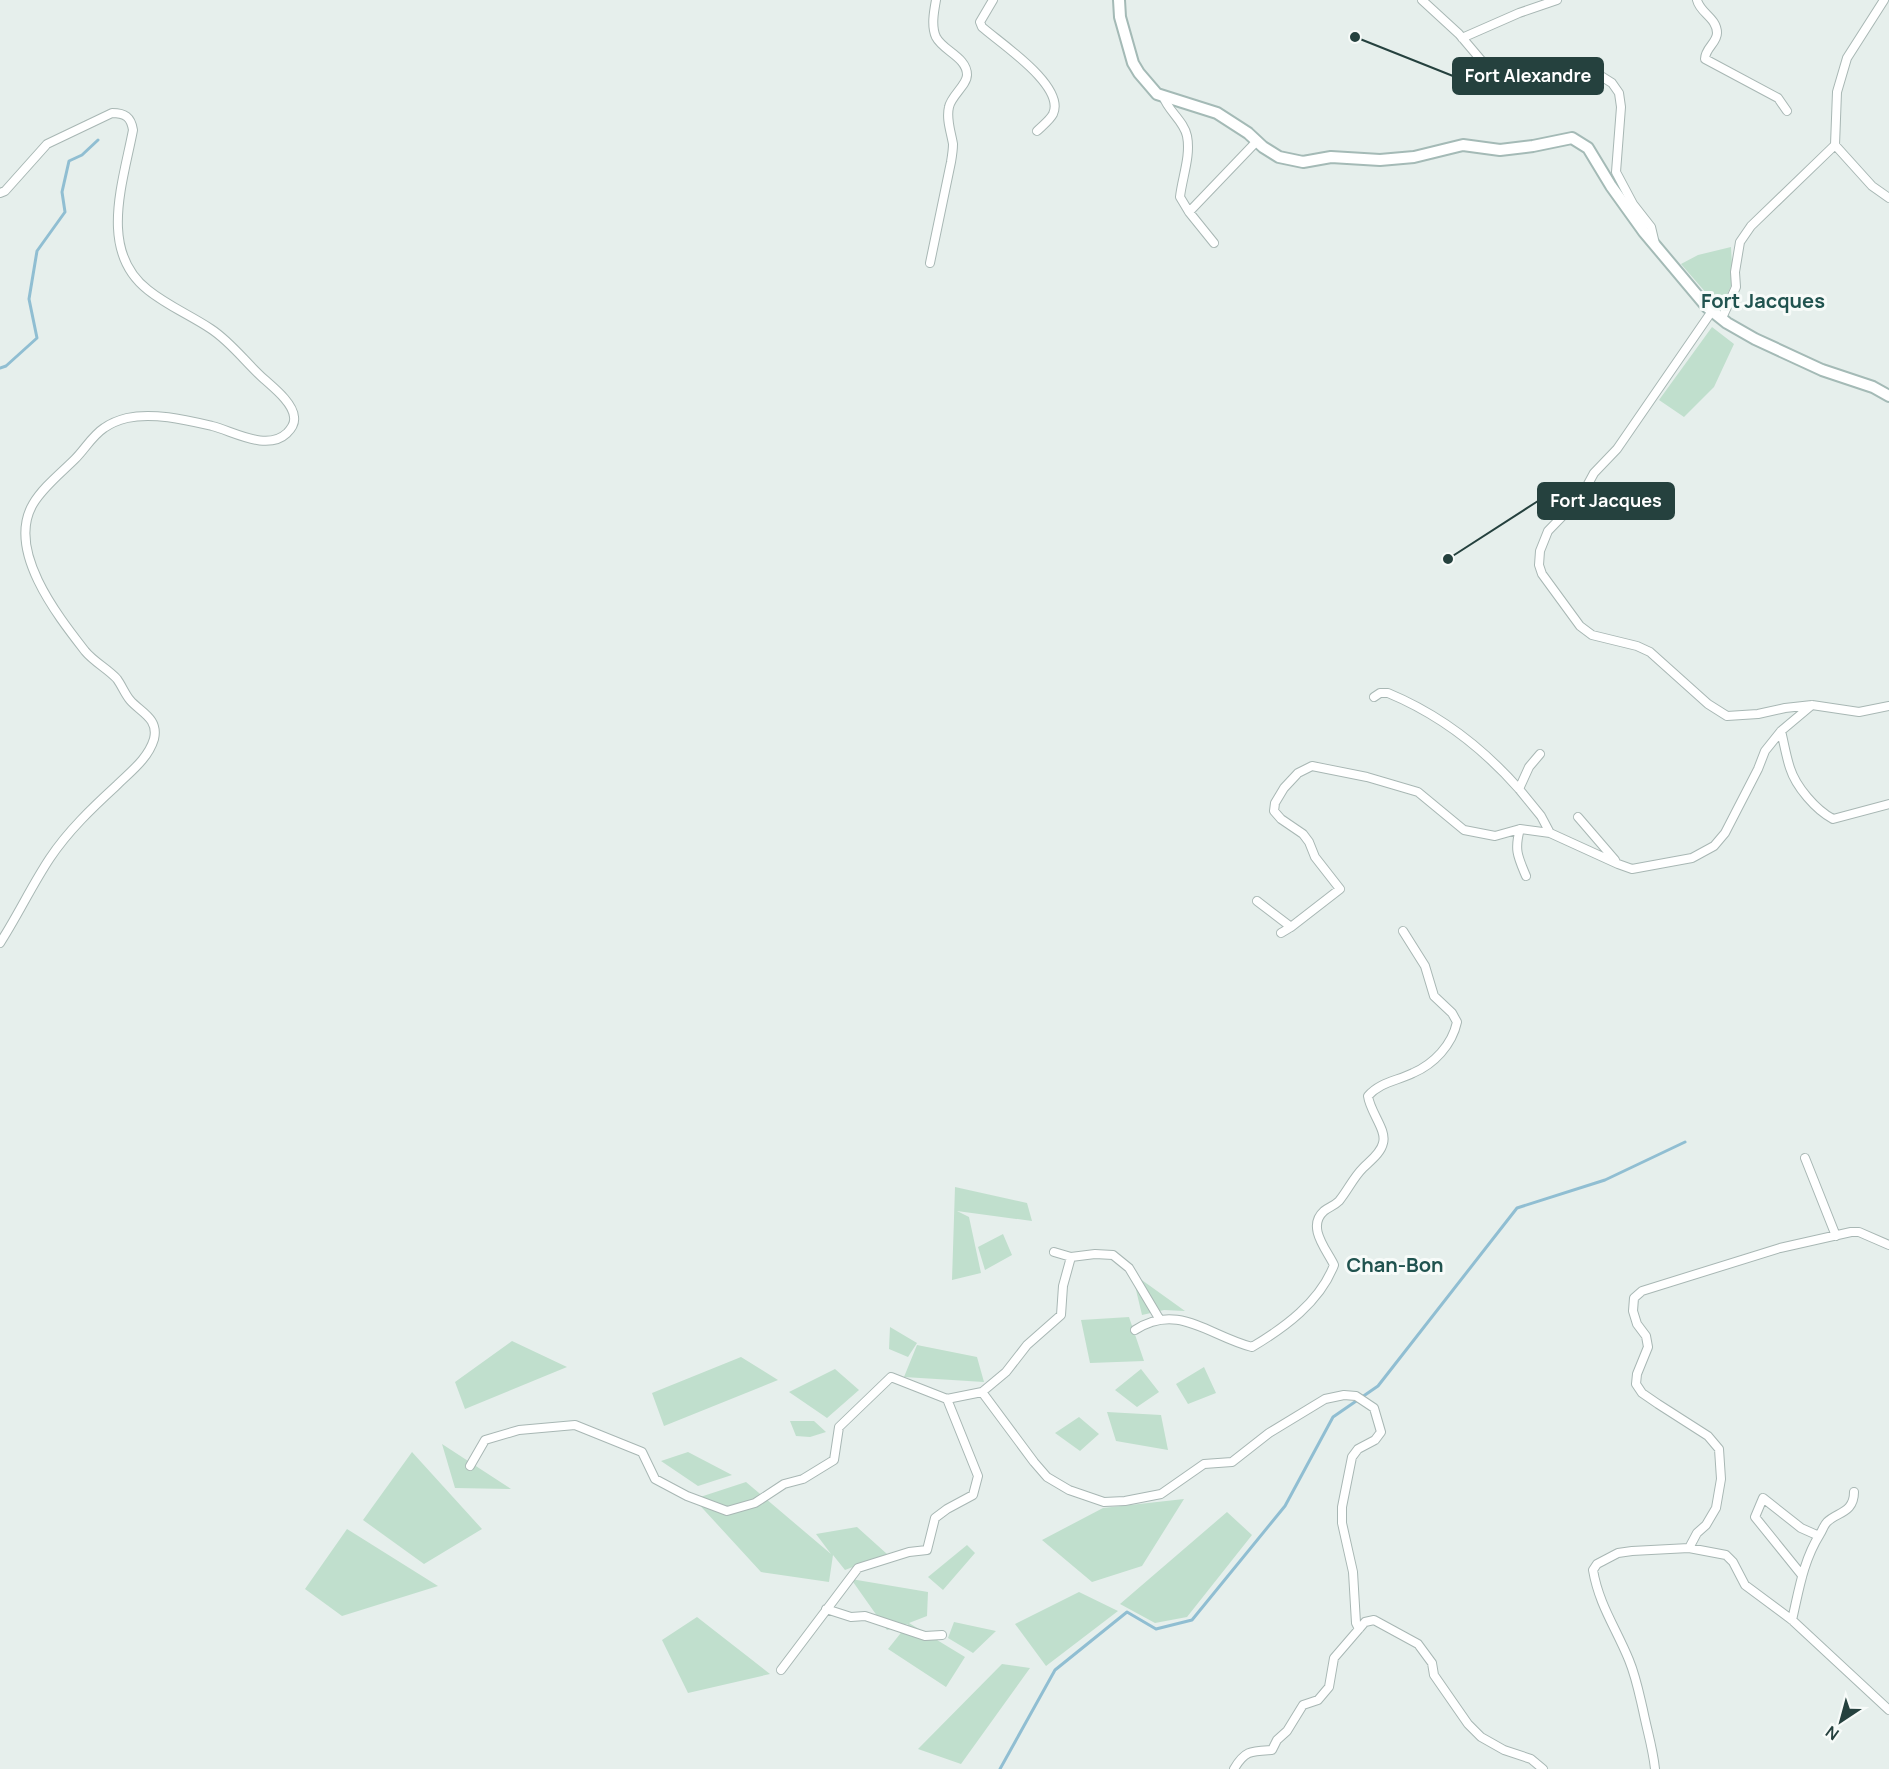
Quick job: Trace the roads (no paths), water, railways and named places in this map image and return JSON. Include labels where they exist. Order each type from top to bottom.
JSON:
[{"type":"street","points":[[930,263],[946,193],[953,146],[949,127],[949,107],[967,75],[961,61],[937,38],[934,26],[936,0]]},
{"type":"street","points":[[993,0],[980,22],[982,27],[1029,66],[1050,91],[1056,102],[1052,116],[1037,131]]},
{"type":"street","points":[[1119,0],[1120,17],[1132,63],[1157,94],[1217,113],[1280,157],[1303,162],[1331,157],[1380,160],[1414,157],[1463,145],[1500,150],[1572,138],[1587,148],[1611,186],[1656,245],[1712,311],[1755,339],[1822,369],[1874,387],[1889,396]]},
{"type":"street","points":[[1422,0],[1462,38],[1481,60],[1515,86],[1534,87],[1573,74],[1593,71],[1612,83],[1619,93],[1621,107],[1616,172],[1633,204],[1651,227],[1656,245]]},
{"type":"street","points":[[1462,38],[1519,13],[1557,0]]},
{"type":"street","points":[[1697,0],[1699,8],[1713,21],[1717,32],[1706,51],[1705,59],[1778,98],[1787,111]]},
{"type":"street","points":[[1884,0],[1847,58],[1837,92],[1835,145],[1860,174],[1889,198]]},
{"type":"street","points":[[1163,96],[1187,136],[1186,166],[1180,197],[1214,243]]},
{"type":"street","points":[[0,194],[47,144],[112,112],[128,117],[132,121],[133,130],[117,216],[118,237],[123,260],[132,276],[146,288],[163,301],[213,330],[234,347],[246,363],[276,390],[292,409],[294,416],[294,423],[290,431],[274,440],[240,436],[214,426],[170,418],[145,416],[118,421],[106,426],[94,436],[35,500],[27,516],[24,531],[33,569],[50,602],[85,650],[114,676],[124,688],[128,698],[148,715],[155,729],[154,738],[142,761],[86,814],[50,858],[0,943]]},
{"type":"street","points":[[1189,212],[1257,141]]},
{"type":"street","points":[[1722,318],[1736,287],[1735,272],[1740,242],[1751,226],[1835,145]]},
{"type":"street","points":[[1712,311],[1617,449],[1594,473],[1581,497],[1548,531],[1543,541],[1539,565],[1542,574],[1580,626],[1592,635],[1637,646],[1650,652],[1708,704],[1727,716],[1812,705],[1859,712],[1889,706]]},
{"type":"street","points":[[1374,697],[1380,693],[1388,693],[1406,701],[1479,747],[1520,789],[1541,816],[1550,833]]},
{"type":"street","points":[[1281,933],[1340,889],[1315,857],[1303,834],[1281,819],[1274,811],[1275,803],[1284,788],[1298,773],[1312,766],[1368,777],[1419,792],[1464,830],[1495,836],[1520,830],[1550,833],[1618,864],[1632,868],[1692,858],[1714,846],[1730,825],[1764,751],[1781,731],[1812,705]]},
{"type":"street","points":[[1781,731],[1791,770],[1801,787],[1825,815],[1833,819],[1889,804]]},
{"type":"street","points":[[1520,789],[1529,767],[1540,754]]},
{"type":"street","points":[[1578,817],[1618,864]]},
{"type":"street","points":[[1520,830],[1516,853],[1526,876]]},
{"type":"street","points":[[1257,901],[1291,927]]},
{"type":"street","points":[[1134,1330],[1149,1321],[1181,1319],[1252,1347],[1274,1334],[1297,1315],[1316,1295],[1329,1276],[1334,1265],[1320,1242],[1318,1221],[1323,1212],[1335,1205],[1351,1180],[1380,1151],[1383,1144],[1384,1135],[1371,1110],[1368,1096],[1382,1084],[1428,1066],[1455,1034],[1457,1022],[1452,1013],[1434,996],[1425,966],[1403,931]]},
{"type":"street","points":[[1805,1158],[1836,1236]]},
{"type":"street","points":[[1689,1548],[1716,1508],[1721,1479],[1719,1449],[1708,1436],[1642,1393],[1636,1384],[1637,1374],[1648,1347],[1646,1336],[1637,1324],[1633,1311],[1634,1298],[1642,1291],[1780,1248],[1851,1232],[1889,1245]]},
{"type":"street","points":[[1054,1252],[1071,1257],[1095,1254],[1113,1255],[1129,1268],[1160,1320]]},
{"type":"street","points":[[470,1466],[485,1440],[519,1430],[575,1425],[642,1452],[655,1479],[687,1496],[727,1511],[755,1503],[784,1484],[803,1479],[834,1461],[839,1426],[891,1377],[947,1399],[982,1392],[1006,1372],[1027,1345],[1061,1315],[1063,1286],[1071,1257]]},
{"type":"street","points":[[982,1392],[1047,1477],[1069,1490],[1104,1502],[1125,1501],[1161,1494],[1204,1464],[1232,1462],[1269,1433],[1325,1399],[1344,1395],[1356,1396],[1366,1401],[1376,1412],[1381,1432],[1375,1440],[1358,1449],[1352,1457],[1342,1507],[1342,1523],[1353,1572],[1356,1623],[1359,1629]]},
{"type":"street","points":[[781,1670],[858,1568],[909,1552],[927,1550],[935,1518],[974,1495],[978,1476],[947,1399]]},
{"type":"street","points":[[1792,1620],[1801,1574],[1819,1536],[1828,1521],[1841,1515],[1851,1505],[1854,1492]]},
{"type":"street","points":[[1801,1574],[1755,1517],[1762,1498],[1801,1528],[1819,1536]]},
{"type":"street","points":[[1655,1769],[1638,1683],[1605,1611],[1593,1570],[1597,1564],[1618,1553],[1689,1548],[1726,1555],[1733,1562],[1745,1585],[1792,1620],[1889,1710]]},
{"type":"street","points":[[825,1609],[851,1617],[865,1616],[925,1636],[942,1635]]},
{"type":"street","points":[[1234,1769],[1244,1755],[1252,1750],[1272,1750],[1303,1705],[1318,1700],[1329,1687],[1334,1658],[1365,1622],[1374,1620],[1418,1644],[1432,1663],[1434,1675],[1468,1724],[1481,1737],[1504,1750],[1531,1759],[1543,1769]]},
{"type":"waterway","points":[[0,368],[6,366],[37,338],[29,299],[37,251],[65,212],[62,192],[69,161],[82,155],[98,140]]},
{"type":"waterway","points":[[1000,1769],[1055,1670],[1127,1612],[1156,1629],[1192,1620],[1285,1506],[1333,1417],[1378,1386],[1517,1208],[1605,1180],[1685,1142]]},
{"type":"place","name":"Fort Alexandre","points":[[1355,37]]},
{"type":"place","name":"Fort Jacques","points":[[1448,559]]},
{"type":"district","name":"Fort Jacques","points":[[1763,300]]},
{"type":"district","name":"Chan-Bon","points":[[1395,1264]]}]
